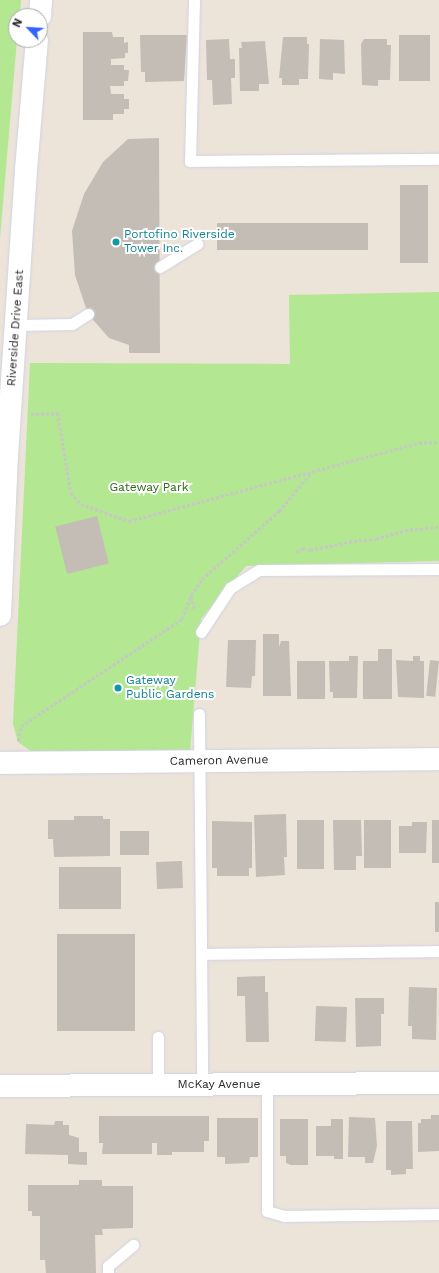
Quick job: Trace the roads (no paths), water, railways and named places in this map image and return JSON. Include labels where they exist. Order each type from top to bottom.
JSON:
[{"type":"street","name":"Riverside Drive East","points":[[0,615],[16,325],[36,48]]},
{"type":"street","name":"Cameron Avenue","points":[[0,763],[439,759]]},
{"type":"street","name":"McKay Avenue","points":[[0,1086],[439,1083]]},
{"type":"lane","points":[[194,0],[190,161],[439,159]]},
{"type":"lane","points":[[160,267],[197,244]]},
{"type":"lane","points":[[16,325],[72,324],[88,314]]},
{"type":"lane","points":[[201,632],[230,588],[259,570],[439,570]]},
{"type":"lane","points":[[200,714],[199,761],[202,1085]]},
{"type":"lane","points":[[201,954],[439,951]]},
{"type":"lane","points":[[158,1037],[158,1085]]},
{"type":"lane","points":[[267,1084],[267,1211],[284,1216],[439,1214]]},
{"type":"lane","points":[[108,1273],[108,1266],[133,1245]]},
{"type":"place","name":"Portofino Riverside Tower Inc.","points":[[116,242]]},
{"type":"place","name":"Gateway Public Gardens","points":[[118,688]]},
{"type":"park label","name":"Gateway Park","points":[[149,488]]}]
